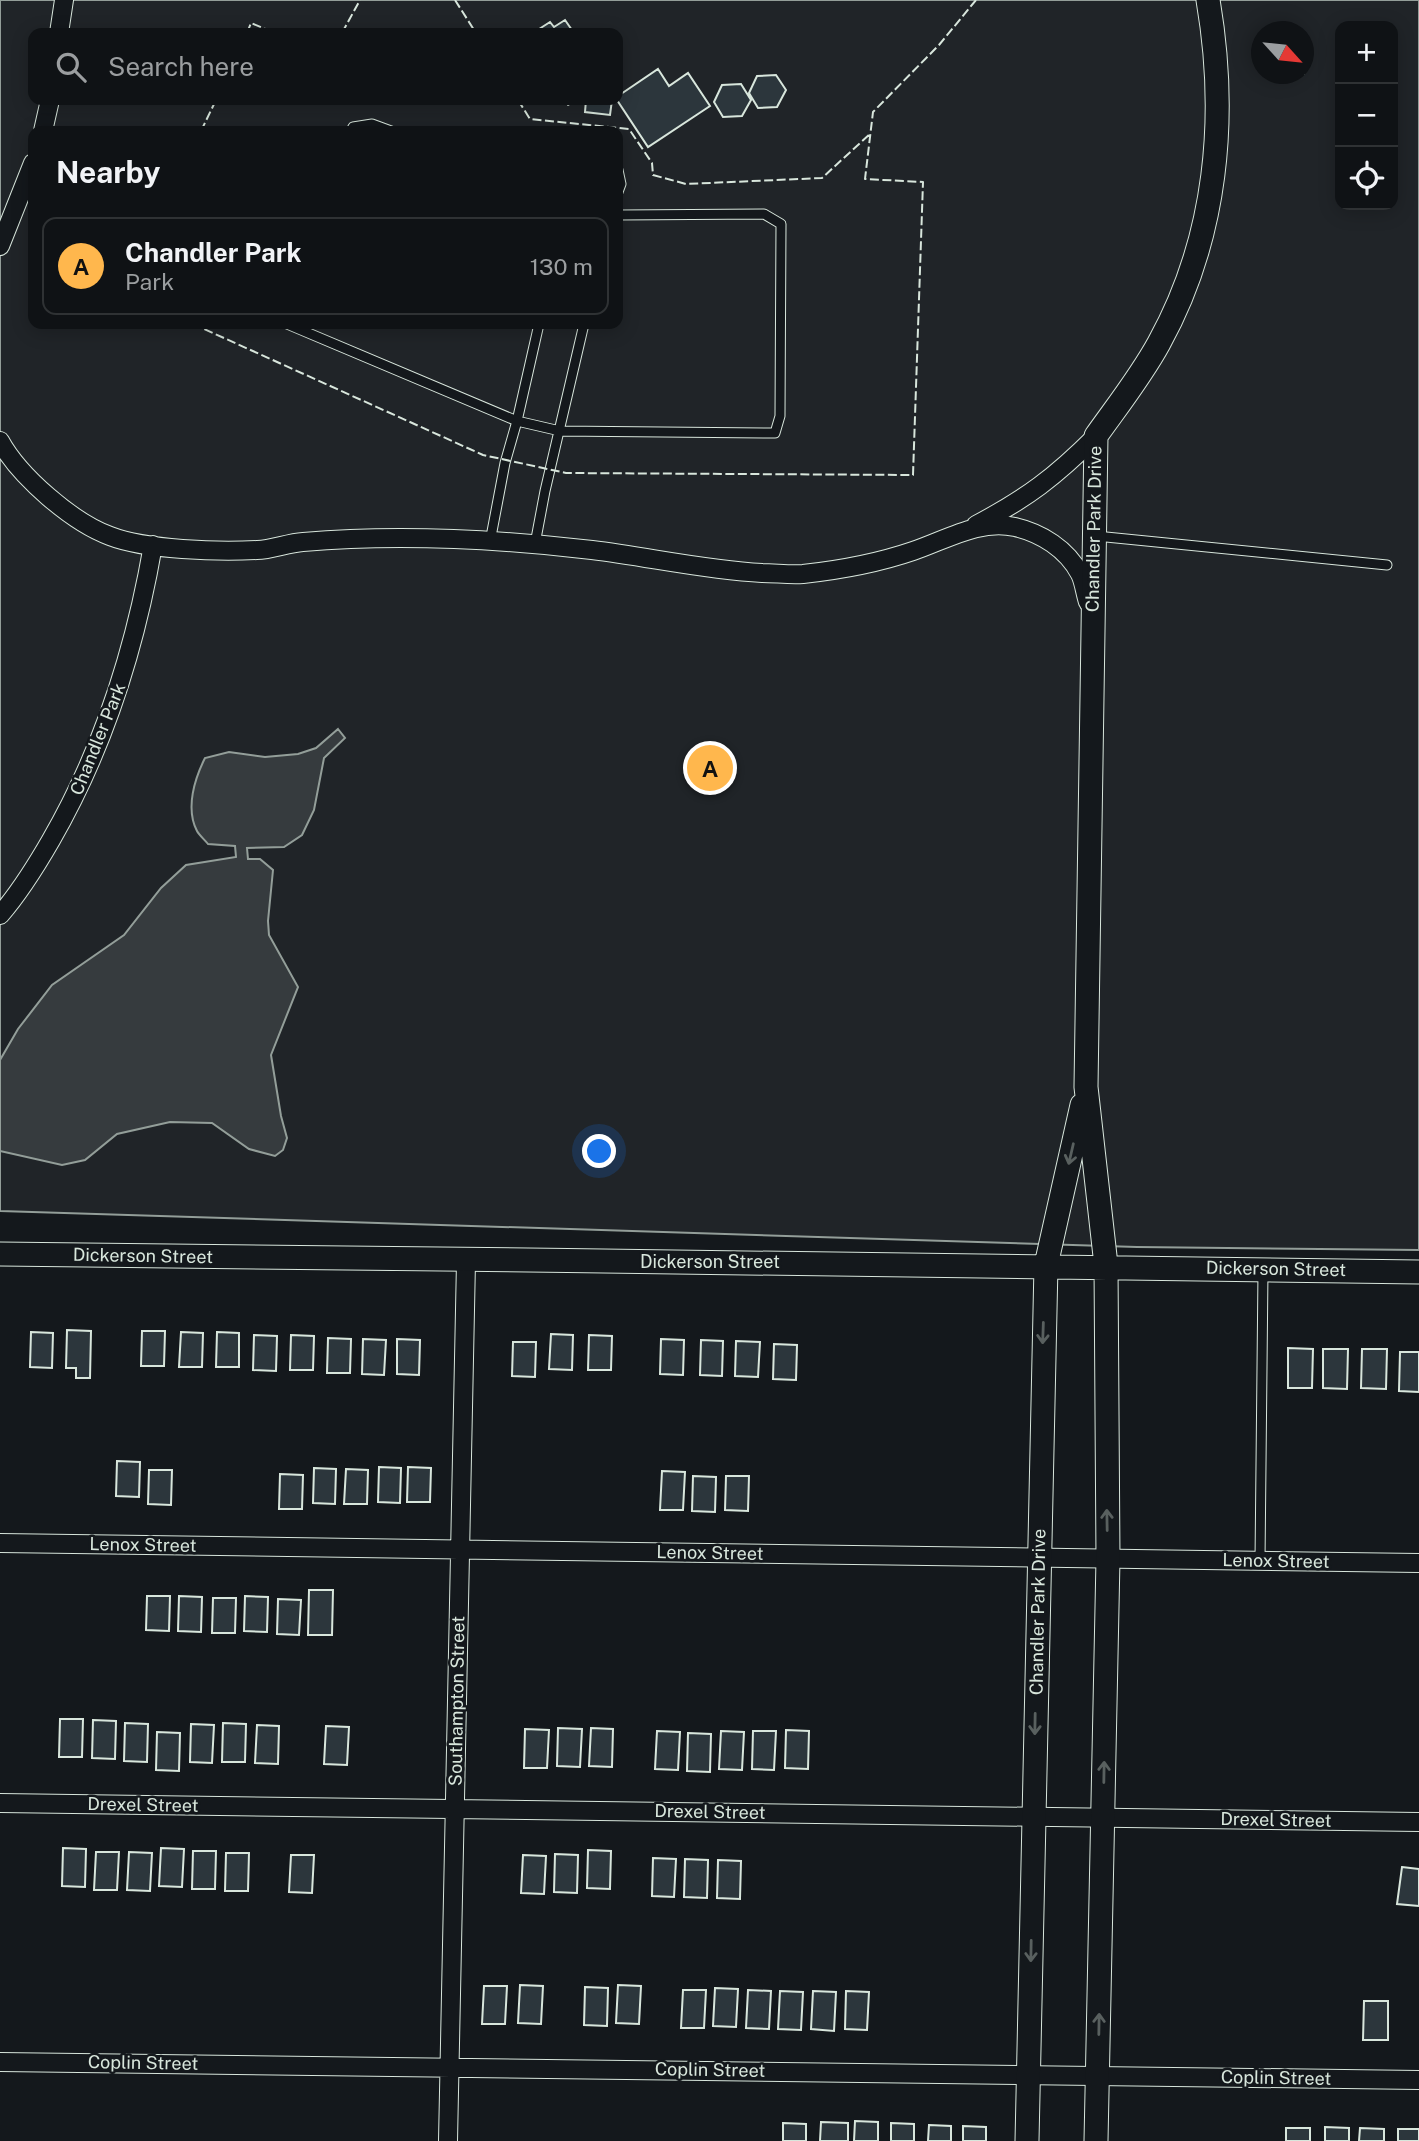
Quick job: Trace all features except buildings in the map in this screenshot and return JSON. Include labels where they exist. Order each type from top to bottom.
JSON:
[{"type":"street","points":[[60,28],[64,0]]},
{"type":"street","name":"Chandler Park Drive","points":[[1096,2141],[1108,1559],[1106,1265],[1086,1087],[1096,436],[1160,343],[1194,265],[1208,213],[1218,121],[1217,63],[1209,0]]},
{"type":"street","points":[[44,126],[49,105]]},
{"type":"street","points":[[0,246],[28,176]]},
{"type":"street","points":[[0,441],[9,458],[58,505],[111,537],[153,545],[259,551],[300,542],[359,539],[535,544],[732,571],[799,574],[871,562],[913,551],[964,531],[1003,512],[1035,492],[1096,436]]},
{"type":"street","points":[[964,531],[989,525],[1011,526],[1033,532],[1052,543],[1068,557],[1081,576],[1093,623]]},
{"type":"street","name":"Chandler Park","points":[[0,915],[43,854],[63,819],[104,732],[134,640],[153,545]]},
{"type":"street","name":"Chandler Park Drive","points":[[1027,2141],[1046,1265],[1086,1087]]},
{"type":"street","name":"Dickerson Street","points":[[0,1254],[466,1261],[1106,1265],[1419,1272]]},
{"type":"street","name":"Southampton Street","points":[[448,2141],[466,1261]]},
{"type":"street","name":"Lenox Street","points":[[0,1543],[1419,1563]]},
{"type":"street","name":"Drexel Street","points":[[0,1804],[1419,1822]]},
{"type":"street","name":"Coplin Street","points":[[0,2062],[1419,2080]]},
{"type":"lane","points":[[359,126],[377,126]]},
{"type":"lane","points":[[299,329],[517,421],[560,431],[775,433],[780,415],[781,224],[764,214],[623,215]]},
{"type":"lane","points":[[490,542],[505,463],[538,329]]},
{"type":"lane","points":[[535,544],[583,329]]},
{"type":"lane","points":[[1094,535],[1387,565]]},
{"type":"lane","points":[[1260,1561],[1264,1269]]},
{"type":"shaded area","points":[[0,0],[1419,0],[1419,1250],[1137,1247],[0,1211]]},
{"type":"shaded area","points":[[338,729],[345,738],[324,758],[314,810],[302,835],[284,847],[247,848],[248,859],[260,859],[273,870],[269,935],[298,987],[271,1055],[287,1138],[283,1150],[275,1156],[249,1149],[212,1123],[170,1122],[117,1134],[85,1160],[62,1165],[0,1151],[0,1060],[18,1029],[52,985],[124,935],[161,888],[186,865],[236,857],[235,846],[208,844],[193,822],[193,793],[205,758],[229,752],[265,757],[298,754],[316,748]]},
{"type":"fence","points":[[345,28],[360,0]]},
{"type":"fence","points":[[455,0],[473,28]]},
{"type":"fence","points":[[204,329],[483,455],[566,473],[913,475],[923,182],[865,179],[873,112],[939,45],[976,0]]},
{"type":"fence","points":[[249,28],[251,23],[263,28]]},
{"type":"fence","points":[[203,126],[214,105]]},
{"type":"fence","points":[[521,105],[530,119],[599,126]]},
{"type":"fence","points":[[623,128],[629,129],[652,163],[653,175],[686,184],[822,178],[871,133]]},
{"type":"place","name":"Chandler Park","points":[[710,768]]}]
